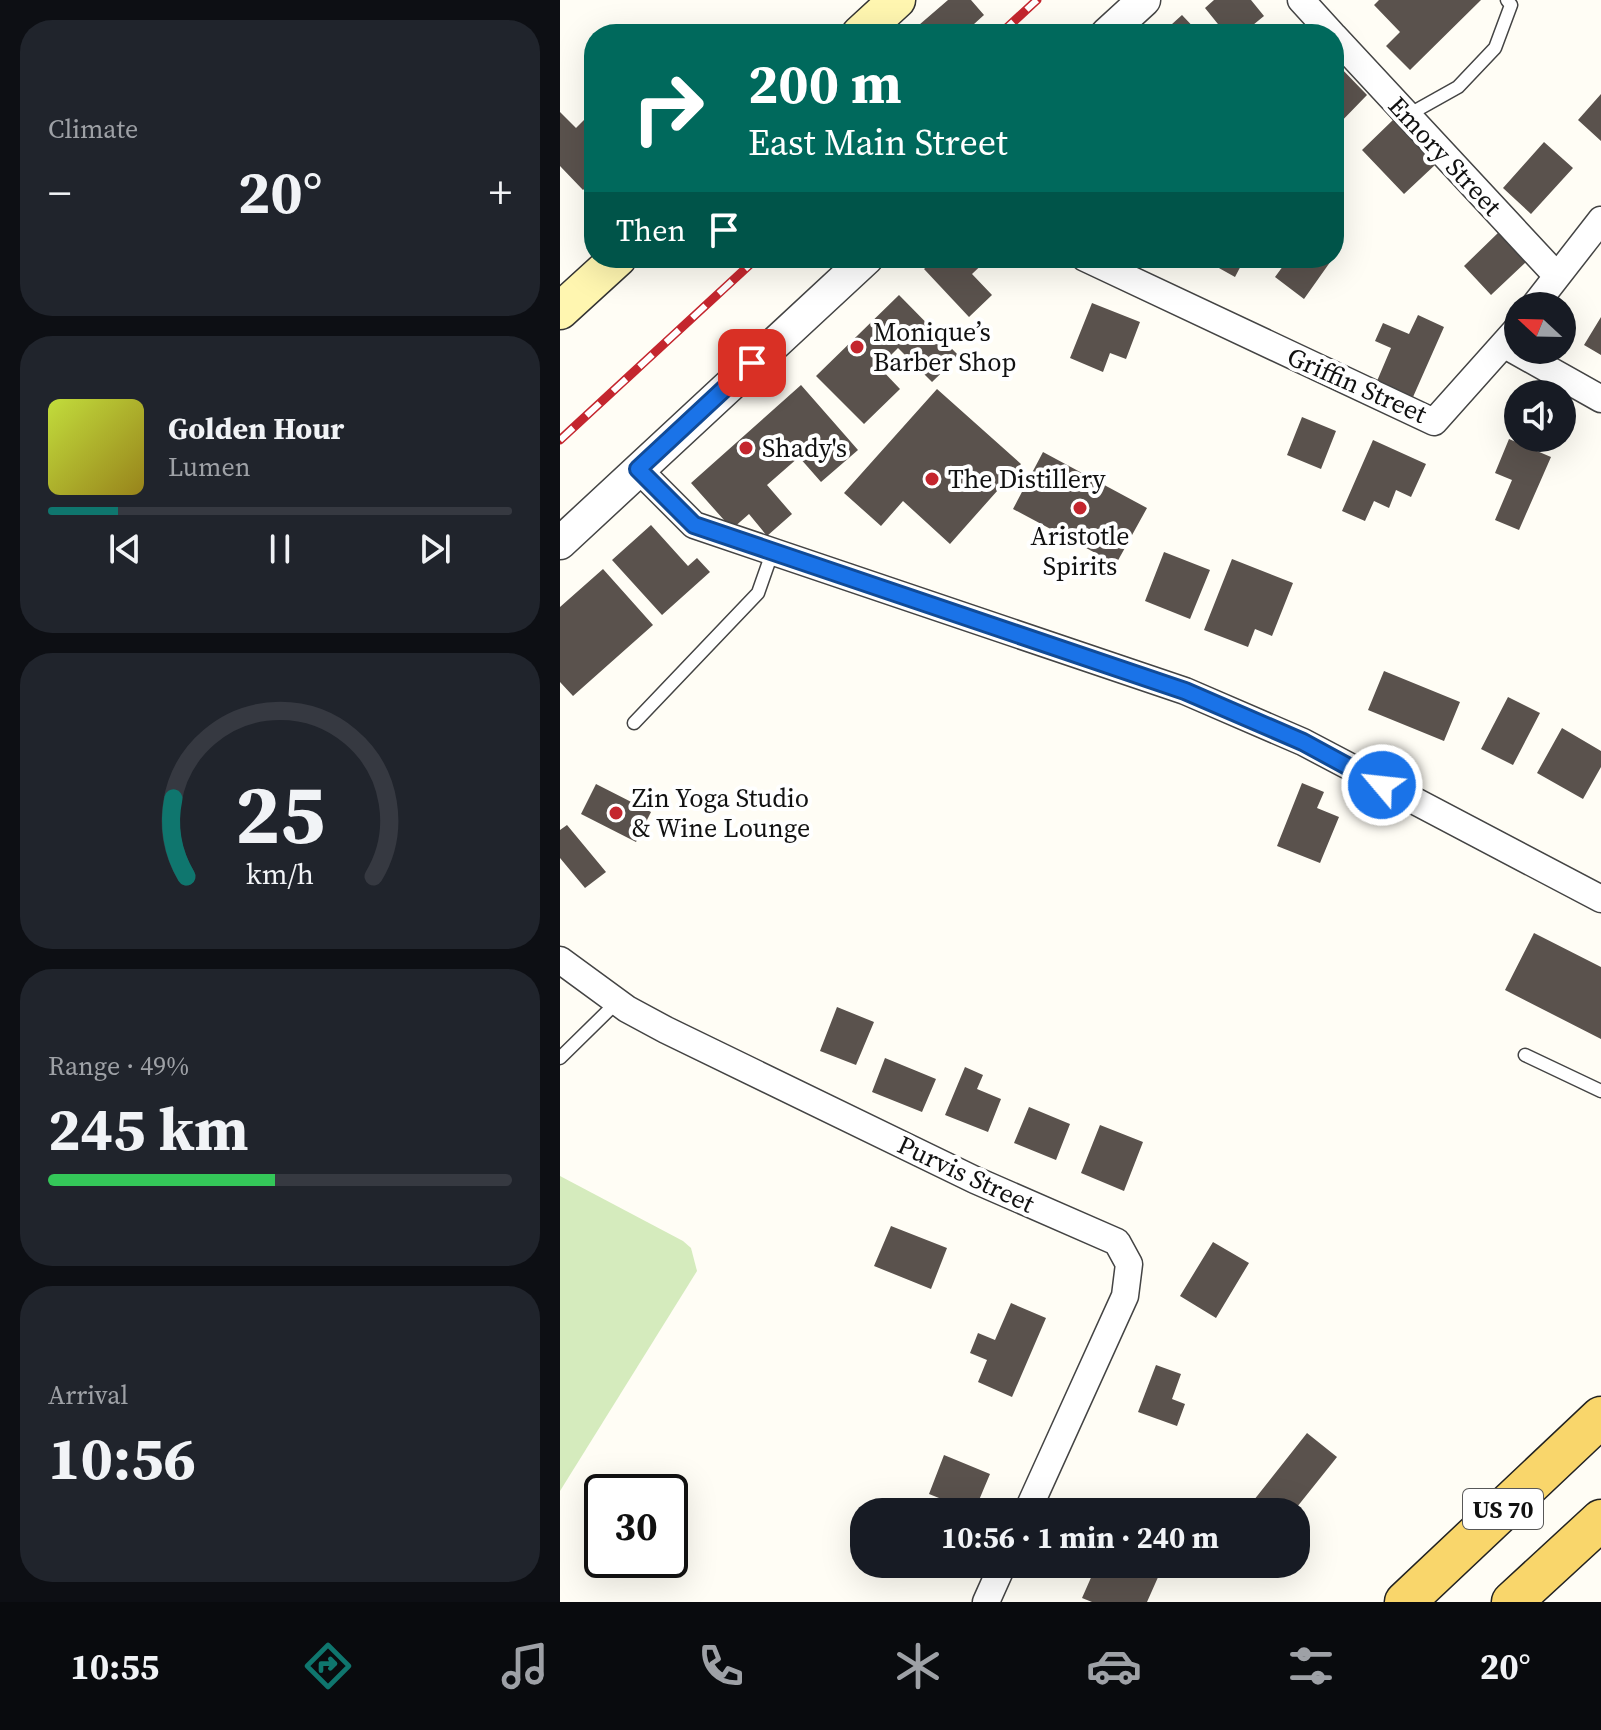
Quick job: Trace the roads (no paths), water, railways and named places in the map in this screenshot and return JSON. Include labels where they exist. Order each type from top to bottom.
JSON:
[{"type":"main road","points":[[871,24],[897,0]]},
{"type":"main road","points":[[560,311],[607,268]]},
{"type":"main road","name":"US 70","points":[[1405,1602],[1601,1417]]},
{"type":"main road","name":"US 70","points":[[1512,1602],[1601,1520]]},
{"type":"street","points":[[1118,24],[1144,0]]},
{"type":"street","name":"Emory Street","points":[[1301,0],[1323,24]]},
{"type":"street","name":"Emory Street","points":[[1344,47],[1557,276]]},
{"type":"street","points":[[1545,292],[1601,220]]},
{"type":"street","points":[[560,543],[856,268]]},
{"type":"street","name":"Griffin Street","points":[[1106,268],[1434,422],[1504,345]]},
{"type":"street","name":"Griffin Street","points":[[1552,364],[1601,399]]},
{"type":"street","points":[[638,469],[694,525],[1185,691],[1303,742],[1601,899]]},
{"type":"street","name":"Purvis Street","points":[[560,960],[617,1002],[666,1030],[961,1173],[1117,1242],[1129,1264],[1125,1296],[1033,1498]]},
{"type":"street","points":[[986,1602],[997,1578]]},
{"type":"lane","points":[[1408,115],[1458,87],[1495,48],[1511,5],[1507,0]]},
{"type":"lane","points":[[634,723],[758,593],[772,553]]},
{"type":"lane","points":[[560,1058],[617,1002]]},
{"type":"lane","points":[[1525,1055],[1601,1091]]},
{"type":"railway","points":[[1011,24],[1037,0]]},
{"type":"railway","points":[[560,440],[746,268]]},
{"type":"place","name":"Monique’s Barber Shop","points":[[857,347]]},
{"type":"place","name":"Shady's","points":[[746,448]]},
{"type":"place","name":"The Distillery","points":[[932,479]]},
{"type":"place","name":"Aristotle Spirits","points":[[1080,508]]},
{"type":"place","name":"Zin Yoga Studio & Wine Lounge","points":[[616,813]]}]
